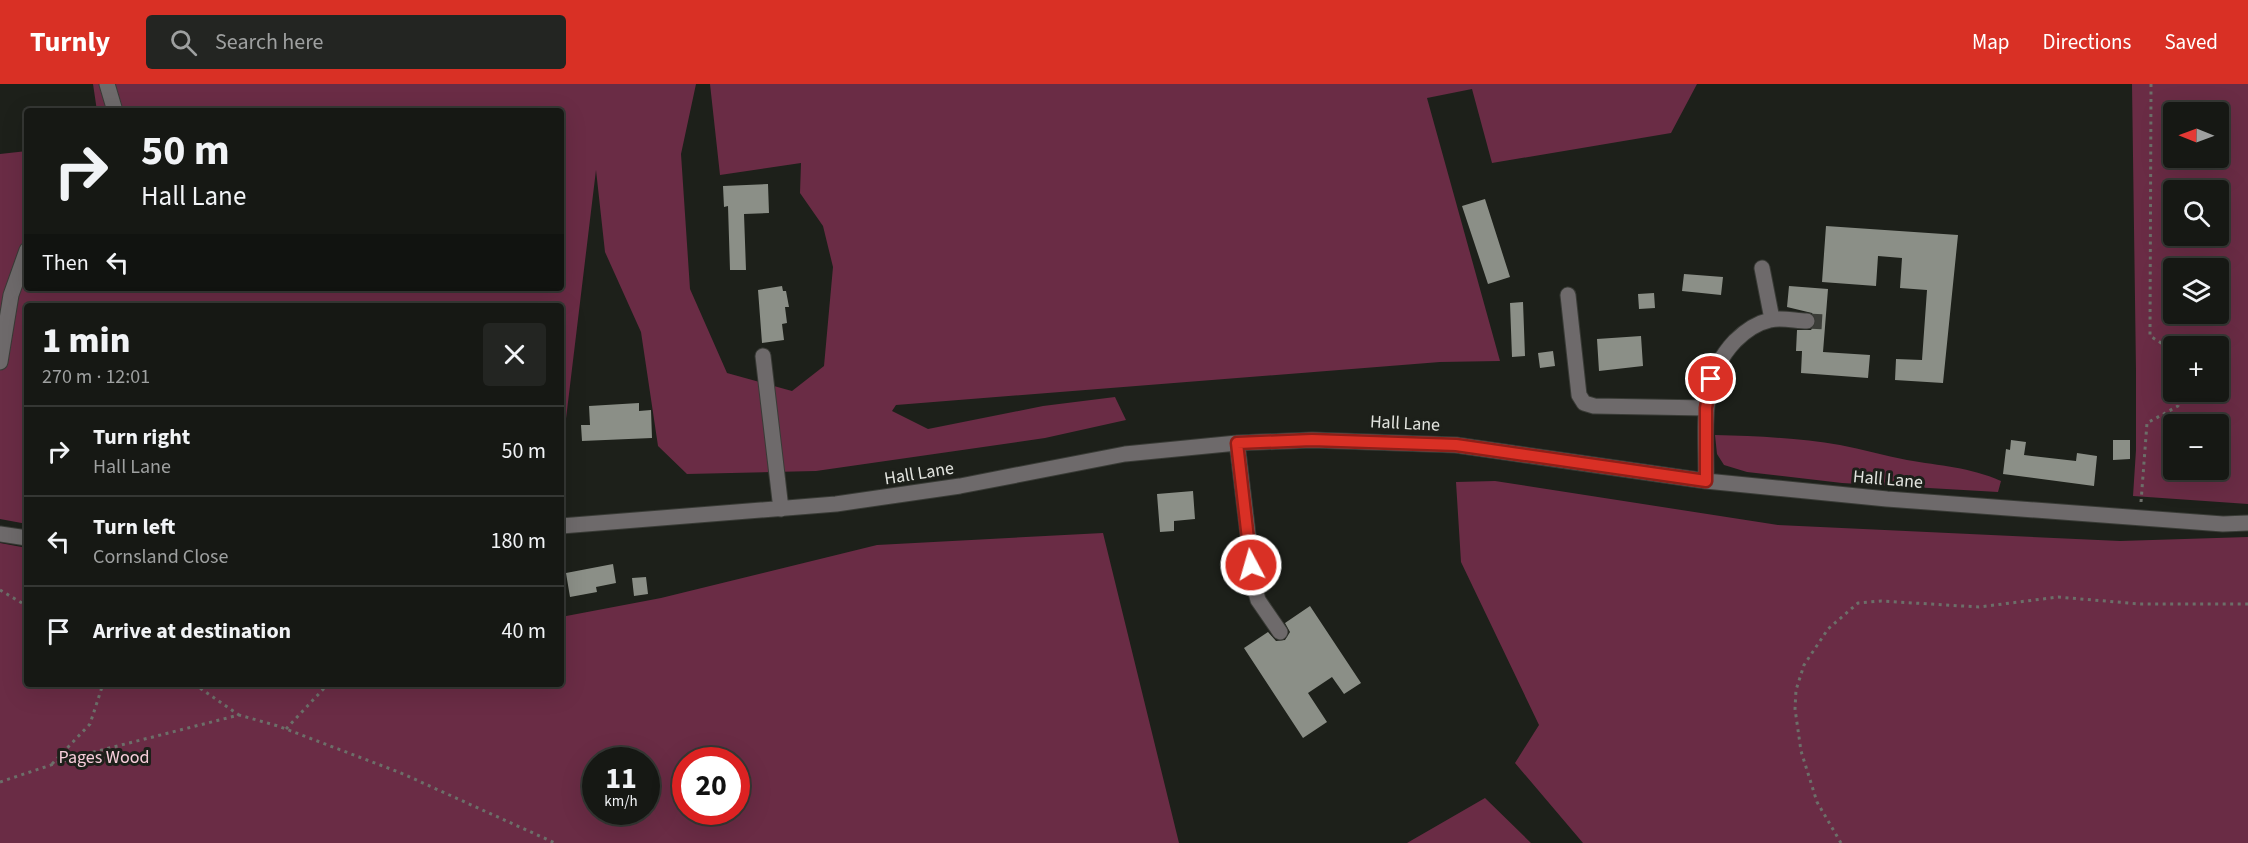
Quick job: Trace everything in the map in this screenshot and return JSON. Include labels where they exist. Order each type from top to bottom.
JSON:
[{"type":"street","points":[[107,84],[114,108]]},
{"type":"street","points":[[0,362],[11,295],[24,258]]},
{"type":"street","points":[[1762,267],[1772,319]]},
{"type":"street","points":[[1568,295],[1579,395],[1584,403],[1594,406],[1706,408]]},
{"type":"street","points":[[1706,481],[1706,408],[1711,379],[1719,359],[1749,329],[1772,319],[1807,321]]},
{"type":"street","points":[[763,356],[781,509]]},
{"type":"street","name":"Hall Lane","points":[[564,526],[781,509],[897,497],[1125,454],[1237,443],[1312,440],[1456,445],[1706,481],[1887,499],[2211,523],[2248,523]]},
{"type":"street","points":[[1237,443],[1254,585],[1258,600],[1280,632]]},
{"type":"street","points":[[0,534],[24,538]]},
{"type":"path","points":[[2151,84],[2150,336],[2163,344]]},
{"type":"path","points":[[2141,504],[2147,423],[2178,406],[2178,402]]},
{"type":"path","points":[[0,590],[24,604]]},
{"type":"path","points":[[1841,843],[1817,802],[1801,751],[1795,709],[1796,690],[1804,665],[1828,629],[1858,603],[1881,601],[1979,607],[2058,597],[2140,604],[2248,604]]},
{"type":"path","points":[[50,765],[90,724],[102,687]]},
{"type":"path","points":[[199,687],[239,715],[286,729],[455,796],[555,843]]},
{"type":"path","points":[[286,729],[325,687]]},
{"type":"path","points":[[0,782],[50,765],[239,715]]},
{"type":"green space","points":[[93,84],[696,84],[681,154],[690,289],[727,373],[792,391],[824,366],[833,267],[823,226],[800,193],[801,163],[720,175],[710,84],[1697,84],[1671,133],[1492,163],[1472,89],[1427,98],[1500,361],[1440,362],[896,405],[892,411],[928,429],[1043,406],[1115,397],[1126,420],[1045,438],[816,471],[687,474],[658,446],[641,332],[605,252],[596,170],[564,435],[564,303],[24,303],[24,523],[0,519],[0,154],[24,151],[24,291],[564,291],[564,108],[97,108]]},
{"type":"green space","points":[[2132,84],[2248,84],[2248,504],[2133,496],[2136,450]]},
{"type":"green space","points":[[1715,435],[1777,438],[1840,445],[1966,470],[2001,481],[1998,492],[1842,483],[1747,472],[1724,465],[1717,454]]},
{"type":"green space","points":[[1495,481],[1778,525],[2120,541],[2248,537],[2248,843],[1583,843],[1515,763],[1539,725],[1461,562],[1456,482]]},
{"type":"green space","name":"Pages Wood","points":[[1103,533],[1179,843],[0,843],[0,543],[24,547],[24,687],[564,687],[564,616],[661,598],[877,545]]},
{"type":"green space","points":[[1485,798],[1531,843],[1407,843]]},
{"type":"building","points":[[768,184],[769,213],[744,214],[746,270],[730,270],[728,206],[724,207],[723,186]]},
{"type":"building","points":[[1485,199],[1510,277],[1488,284],[1462,206]]},
{"type":"building","points":[[1826,226],[1958,235],[1943,383],[1895,380],[1896,359],[1922,360],[1927,290],[1900,288],[1902,258],[1878,256],[1876,286],[1822,282]]},
{"type":"building","points":[[1684,274],[1723,277],[1721,295],[1682,291]]},
{"type":"building","points":[[782,286],[783,291],[786,291],[789,307],[785,307],[787,323],[782,324],[784,340],[762,343],[758,290]]},
{"type":"building","points":[[1789,286],[1828,289],[1823,352],[1870,355],[1868,378],[1801,373],[1802,351],[1796,351],[1797,330],[1811,330],[1817,321],[1812,313],[1787,307]]},
{"type":"building","points":[[1654,293],[1655,308],[1639,309],[1638,294]]},
{"type":"building","points":[[1523,302],[1525,356],[1512,357],[1510,303]]},
{"type":"building","points":[[1641,336],[1643,366],[1599,371],[1597,339]]},
{"type":"building","points":[[1553,351],[1555,366],[1540,368],[1538,353]]},
{"type":"building","points":[[639,403],[639,411],[651,410],[652,438],[582,441],[581,425],[590,425],[589,406]]},
{"type":"building","points":[[2011,440],[2026,442],[2024,455],[2076,461],[2077,453],[2097,456],[2094,486],[2003,474],[2006,449],[2010,450]]},
{"type":"building","points":[[2113,440],[2130,440],[2130,459],[2113,460]]},
{"type":"building","points":[[1193,491],[1195,519],[1174,521],[1174,531],[1160,532],[1157,494]]},
{"type":"building","points":[[613,564],[616,583],[596,587],[597,592],[570,597],[566,573]]},
{"type":"building","points":[[646,577],[648,594],[634,596],[632,578]]},
{"type":"building","points":[[1310,606],[1361,683],[1344,694],[1332,677],[1308,693],[1327,722],[1303,738],[1244,648],[1268,632],[1276,641],[1285,640],[1290,632],[1285,623]]},
{"type":"tunnel","points":[[1807,321],[1825,322]]},
{"type":"route","points":[[1251,565],[1237,443],[1312,440],[1456,445],[1706,481],[1706,408],[1711,379]]}]
